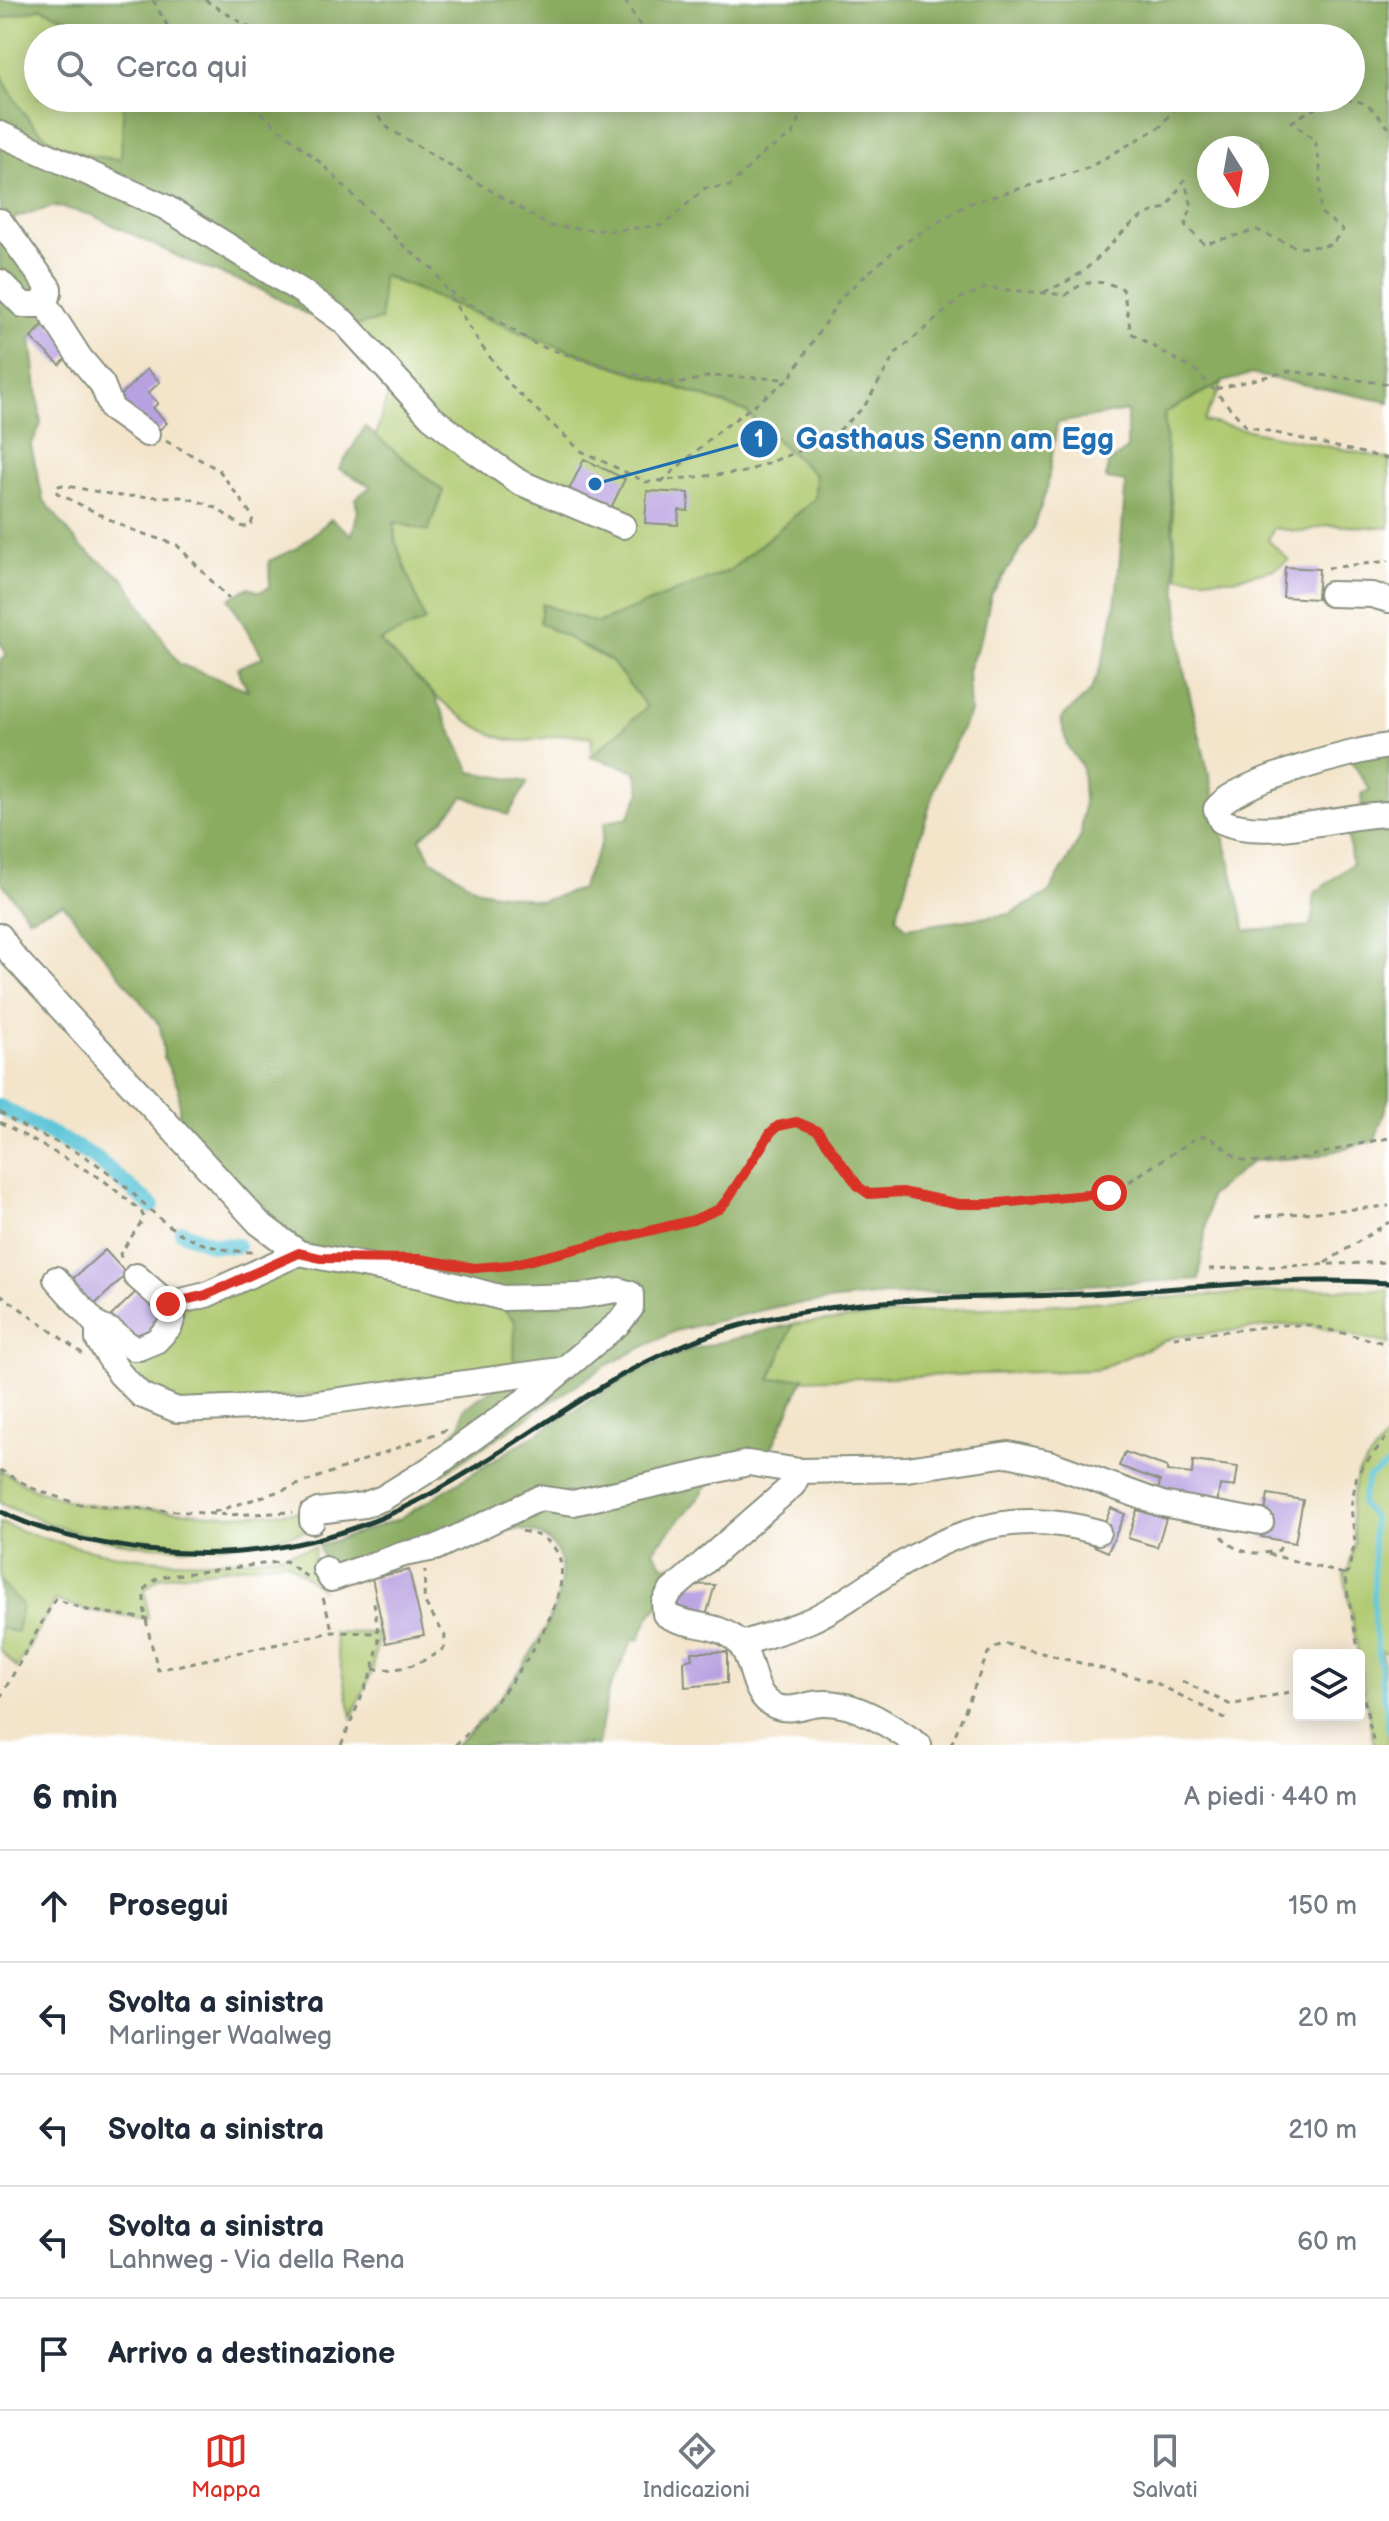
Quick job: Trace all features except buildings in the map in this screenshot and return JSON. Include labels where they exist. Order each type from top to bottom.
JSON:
[{"type":"lane","points":[[0,134],[165,207],[301,291],[344,322],[431,417],[475,451],[519,482],[623,526]]},
{"type":"lane","points":[[0,221],[49,288],[44,302]]},
{"type":"lane","points":[[0,282],[23,305],[44,302]]},
{"type":"lane","points":[[44,302],[80,358],[102,384],[112,409],[147,434]]},
{"type":"lane","points":[[1331,594],[1372,595],[1389,600]]},
{"type":"lane","points":[[1389,746],[1332,757],[1293,771],[1229,795],[1216,809],[1221,821],[1250,826],[1288,827],[1389,814]]},
{"type":"lane","points":[[3,944],[259,1223],[310,1256],[421,1276],[503,1298],[579,1296],[618,1290],[631,1294],[631,1308],[619,1323],[538,1391],[383,1498],[364,1505],[318,1511],[305,1516]]},
{"type":"lane","points":[[168,1304],[206,1295],[310,1256]]},
{"type":"lane","points":[[56,1279],[98,1326],[111,1331],[133,1348],[139,1348],[156,1341],[170,1326],[173,1317],[168,1304],[136,1276]]},
{"type":"lane","points":[[98,1326],[98,1340],[107,1355],[141,1395],[165,1407],[188,1411],[304,1405],[560,1370]]},
{"type":"lane","points":[[318,1579],[331,1579],[426,1550],[540,1498],[573,1503],[748,1463],[800,1471],[907,1469],[1008,1454],[1049,1463],[1162,1504],[1261,1522]]},
{"type":"lane","points":[[800,1471],[793,1485],[704,1559],[664,1603],[665,1614],[712,1627],[741,1644],[763,1698],[776,1707],[789,1709],[831,1703],[875,1718],[919,1745]]},
{"type":"lane","points":[[741,1644],[811,1620],[903,1563],[966,1534],[1002,1523],[1039,1519],[1098,1532]]},
{"type":"path","points":[[153,0],[166,24]]},
{"type":"path","points":[[205,0],[244,24]]},
{"type":"path","points":[[625,0],[640,24]]},
{"type":"path","points":[[1365,104],[1389,128]]},
{"type":"path","points":[[259,112],[322,164],[403,245],[434,270],[513,388],[581,451],[646,482],[745,472],[830,439],[864,407],[896,353],[961,298],[986,288],[1066,295],[1080,283],[1103,281],[1123,289],[1131,333],[1199,373],[1246,426],[1389,459]]},
{"type":"path","points":[[375,112],[388,128],[549,226],[610,231],[664,225],[705,188],[730,186],[762,154],[792,135],[801,112]]},
{"type":"path","points":[[661,482],[730,422],[789,379],[842,296],[898,247],[968,204],[1088,168],[1161,126],[1172,112]]},
{"type":"path","points":[[1041,294],[1083,272],[1121,231],[1148,211],[1167,208],[1184,180],[1192,206],[1185,225],[1204,244],[1257,230],[1298,248],[1331,245],[1343,230],[1320,212],[1320,165],[1315,140],[1292,122],[1306,112]]},
{"type":"path","points":[[446,290],[537,345],[615,370],[678,384],[711,376],[789,379]]},
{"type":"path","points":[[1214,389],[1289,371],[1389,384]]},
{"type":"path","points":[[147,434],[219,470],[253,517],[251,526],[243,527],[216,508],[180,497],[149,499],[62,485],[56,487],[57,493],[129,529],[177,545],[229,599]]},
{"type":"path","points":[[1328,568],[1389,561]]},
{"type":"path","points":[[0,1112],[17,1125],[93,1162],[177,1233],[217,1248],[268,1252]]},
{"type":"path","points":[[0,1122],[102,1179],[141,1211],[144,1218],[120,1254],[123,1263],[136,1276]]},
{"type":"path","points":[[461,1266],[511,1265],[707,1215],[727,1200],[771,1132],[788,1123],[808,1124],[818,1131],[863,1191],[902,1192],[973,1204],[1109,1193],[1199,1136],[1213,1138],[1237,1158],[1254,1161],[1313,1157],[1389,1138]]},
{"type":"path","points":[[1255,1217],[1389,1206]]},
{"type":"path","points":[[1325,1263],[1389,1222]]},
{"type":"path","points":[[1209,1269],[1389,1262]]},
{"type":"path","points":[[0,1294],[87,1357]]},
{"type":"path","points":[[1174,1337],[1309,1325],[1389,1344]]},
{"type":"path","points":[[214,1512],[286,1489],[427,1434],[461,1425],[449,1437]]},
{"type":"path","points":[[1344,1574],[1348,1572],[1355,1542],[1351,1507],[1357,1474],[1389,1434]]},
{"type":"path","points":[[0,1470],[34,1489],[78,1504],[305,1516]]},
{"type":"path","points":[[1214,1513],[1226,1542],[1242,1551],[1268,1554],[1344,1574]]},
{"type":"path","points":[[455,1745],[474,1730],[522,1671],[552,1616],[561,1578],[555,1551],[536,1533],[520,1531]]},
{"type":"path","points":[[1268,1554],[1279,1550],[1283,1543]]},
{"type":"path","points":[[373,1669],[400,1670],[423,1663],[444,1648],[445,1636],[424,1601],[426,1550]]},
{"type":"path","points":[[333,1632],[318,1579],[286,1561],[160,1577],[145,1590],[158,1670],[333,1632],[378,1633]]},
{"type":"path","points":[[1344,1574],[1358,1649]]},
{"type":"path","points":[[0,1698],[55,1599],[87,1610],[148,1619]]},
{"type":"path","points":[[341,1745],[373,1669],[378,1633],[374,1602]]},
{"type":"path","points":[[952,1745],[988,1653],[1003,1643],[1154,1682],[1229,1720]]},
{"type":"path","points":[[1182,1681],[1231,1705],[1293,1691]]},
{"type":"path","points":[[1365,1704],[1374,1745]]},
{"type":"green space","points":[[0,0],[1389,0],[1389,402],[1251,374],[1223,382],[1164,413],[1182,662],[1246,931],[1311,926],[1315,893],[1352,864],[1346,821],[1363,818],[1361,794],[1370,790],[1347,754],[1389,747],[1389,1097],[1375,1140],[1313,1157],[1253,1161],[1210,1196],[1199,1279],[874,1296],[780,1306],[675,1331],[605,1366],[442,1474],[427,1459],[461,1425],[464,1408],[514,1375],[515,1321],[488,1293],[320,1258],[195,1160],[179,1114],[179,1089],[164,1058],[160,1026],[63,904],[29,918],[0,880],[0,660],[7,655],[0,642],[0,72],[21,109],[46,136],[78,153],[121,159],[123,112],[1365,112],[1365,24],[80,24],[42,8],[0,19]],"holes":[[[56,206],[92,215],[192,263],[256,287],[337,330],[381,320],[382,275],[534,338],[745,411],[816,476],[815,499],[729,571],[597,623],[542,604],[540,623],[611,661],[647,707],[591,757],[636,771],[641,792],[628,818],[605,822],[601,844],[581,889],[541,901],[479,890],[431,859],[420,838],[442,821],[464,796],[508,815],[528,782],[471,772],[434,695],[379,641],[425,621],[395,540],[394,522],[428,531],[443,491],[365,427],[339,469],[371,486],[355,499],[358,511],[352,535],[331,519],[297,548],[269,561],[270,587],[259,592],[249,587],[229,599],[263,657],[237,668],[248,690],[179,664],[124,579],[81,547],[43,499],[31,446],[41,424],[31,338],[47,321],[46,278],[8,225],[17,217]],[[1127,411],[1127,449],[1108,464],[1106,479],[1126,482],[1117,588],[1108,640],[1091,690],[1061,719],[1067,745],[1082,767],[1084,800],[1081,836],[1049,893],[1010,914],[906,928],[896,917],[940,772],[970,713],[968,670],[983,633],[991,595],[1033,530],[1047,488],[1057,423]]]},
{"type":"green space","points":[[42,8],[80,24],[24,24],[24,112],[123,112],[121,159],[91,158],[43,137],[17,107],[0,72],[0,19]]},
{"type":"green space","points":[[381,275],[534,338],[745,411],[816,476],[815,499],[729,571],[597,623],[542,604],[540,623],[611,661],[647,707],[591,757],[592,737],[564,735],[525,741],[506,739],[486,731],[445,704],[379,640],[424,621],[395,540],[394,521],[443,491],[376,436],[394,372],[352,326],[381,320]]},
{"type":"green space","points":[[1223,382],[1204,421],[1389,459],[1389,528],[1327,525],[1303,532],[1274,528],[1268,540],[1289,560],[1275,569],[1232,579],[1178,577],[1164,413]]},
{"type":"green space","points":[[299,1253],[488,1293],[515,1321],[514,1376],[177,1407],[123,1371],[131,1356],[177,1306]]},
{"type":"green space","points":[[1316,1289],[1389,1290],[1389,1344],[1309,1325],[1282,1325],[1174,1337],[1096,1370],[770,1381],[793,1324],[919,1312]]},
{"type":"green space","points":[[793,1324],[770,1380],[804,1377],[764,1465],[720,1467],[698,1499],[653,1550],[663,1565],[696,1566],[649,1616],[639,1640],[633,1639],[608,1692],[598,1745],[455,1745],[494,1705],[538,1640],[554,1607],[561,1576],[556,1550],[535,1533],[493,1531],[433,1541],[325,1569],[319,1546],[399,1519],[628,1377],[689,1350]]},
{"type":"green space","points":[[1389,1434],[1389,1654],[1382,1651],[1389,1745],[1374,1745],[1365,1694],[1365,1649],[1357,1649],[1344,1574],[1348,1571],[1355,1542],[1351,1507],[1357,1474]]},
{"type":"green space","points":[[0,1470],[34,1489],[78,1504],[229,1515],[318,1511],[314,1529],[272,1539],[192,1547],[116,1542],[39,1520],[0,1503]]},
{"type":"green space","points":[[0,1523],[77,1547],[156,1560],[235,1560],[315,1547],[313,1569],[321,1589],[286,1561],[160,1577],[145,1590],[148,1619],[87,1610],[55,1600],[17,1668],[0,1650],[0,1628],[17,1632],[22,1605],[0,1581]]},
{"type":"green space","points":[[0,1581],[22,1605],[17,1632],[0,1628]]},
{"type":"green space","points":[[333,1632],[378,1633],[373,1669],[352,1717]]},
{"type":"waterway","points":[[0,1107],[94,1157],[152,1206]]},
{"type":"waterway","points":[[182,1232],[214,1245],[237,1246]]},
{"type":"waterway","points":[[1389,1464],[1368,1478],[1361,1504],[1373,1517],[1374,1624],[1389,1731]]},
{"type":"railway","points":[[0,1511],[54,1532],[147,1550],[182,1553],[254,1551],[324,1537],[391,1514],[463,1475],[577,1402],[655,1358],[697,1340],[784,1315],[911,1300],[1083,1294],[1274,1282],[1389,1283]]},
{"type":"place","name":"Gasthaus Senn am Egg","points":[[595,484]]},
{"type":"route","points":[[168,1304],[206,1295],[299,1253],[320,1258],[419,1259],[475,1268],[511,1265],[693,1220],[719,1209],[771,1132],[788,1123],[808,1124],[818,1131],[859,1187],[869,1194],[902,1192],[959,1204],[988,1204],[1109,1193]]}]
